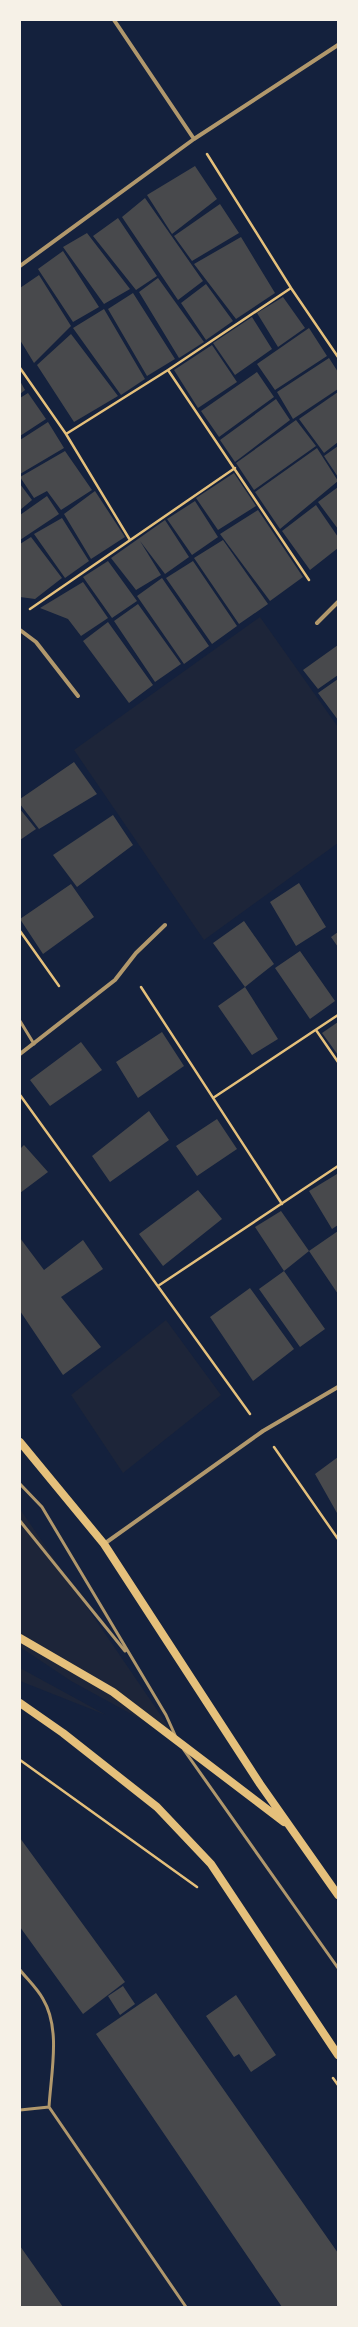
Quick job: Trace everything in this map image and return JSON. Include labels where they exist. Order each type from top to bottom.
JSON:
[{"type":"main road","points":[[20,1442],[104,1544],[260,1784],[338,1895]]},
{"type":"main road","points":[[20,1638],[113,1692],[291,1828]]},
{"type":"main road","points":[[20,1703],[63,1733],[157,1807],[211,1864],[338,2055]]},
{"type":"street","points":[[114,20],[194,139]]},
{"type":"street","points":[[20,266],[194,139],[338,46]]},
{"type":"street","points":[[317,623],[338,602]]},
{"type":"street","points":[[20,630],[36,642],[78,696]]},
{"type":"street","points":[[20,1054],[115,980],[136,953],[165,925]]},
{"type":"street","points":[[104,1544],[263,1432],[338,1387]]},
{"type":"lane","points":[[20,1021],[34,1044]]},
{"type":"lane","points":[[20,1484],[42,1508],[166,1715],[176,1739],[338,1968]]},
{"type":"lane","points":[[20,1521],[132,1660]]},
{"type":"lane","points":[[20,1970],[43,1998],[51,2017],[53,2037],[49,2107],[186,2307]]},
{"type":"lane","points":[[20,2110],[49,2107]]},
{"type":"path","points":[[194,139],[211,161],[291,288],[338,357]]},
{"type":"path","points":[[66,434],[168,370],[291,288]]},
{"type":"path","points":[[20,368],[66,434],[130,540]]},
{"type":"path","points":[[168,370],[309,580]]},
{"type":"path","points":[[30,609],[235,468]]},
{"type":"path","points":[[20,931],[59,986]]},
{"type":"path","points":[[141,987],[282,1204]]},
{"type":"path","points":[[213,1098],[338,1015]]},
{"type":"path","points":[[316,1030],[338,1062]]},
{"type":"path","points":[[20,1095],[263,1432],[338,1539]]},
{"type":"path","points":[[158,1286],[338,1166]]},
{"type":"path","points":[[20,1760],[198,1888]]},
{"type":"path","points":[[330,2072],[338,2085]]},
{"type":"shaded area","points":[[260,617],[338,727],[338,843],[204,940],[74,750]]},
{"type":"shaded area","points":[[166,1320],[221,1395],[123,1473],[71,1395]]},
{"type":"shaded area","points":[[20,1509],[177,1739],[71,1681],[20,1647]]},
{"type":"shaded area","points":[[20,1668],[106,1715],[20,1681]]},
{"type":"building","points":[[195,166],[217,199],[172,234],[147,195]]},
{"type":"building","points":[[145,198],[203,281],[178,300],[122,217]]},
{"type":"building","points":[[220,204],[239,233],[192,261],[174,236]]},
{"type":"building","points":[[118,218],[157,276],[136,290],[93,236]]},
{"type":"building","points":[[87,233],[130,289],[104,304],[63,247]]},
{"type":"building","points":[[241,237],[275,293],[236,319],[194,264]]},
{"type":"building","points":[[63,251],[99,307],[73,322],[38,269]]},
{"type":"building","points":[[39,275],[71,326],[34,363],[20,340],[20,288]]},
{"type":"building","points":[[158,278],[204,342],[179,358],[139,292]]},
{"type":"building","points":[[206,284],[233,321],[206,340],[181,303]]},
{"type":"building","points":[[133,293],[175,359],[147,376],[108,309]]},
{"type":"building","points":[[283,297],[305,328],[278,347],[257,313]]},
{"type":"building","points":[[104,309],[145,379],[121,395],[73,328]]},
{"type":"building","points":[[252,317],[272,349],[235,375],[213,343]]},
{"type":"building","points":[[309,328],[327,356],[275,390],[257,364]]},
{"type":"building","points":[[71,334],[118,396],[74,422],[37,365]]},
{"type":"building","points":[[212,345],[237,382],[198,408],[174,370]]},
{"type":"building","points":[[329,358],[338,372],[338,389],[293,419],[277,392]]},
{"type":"building","points":[[257,372],[274,397],[219,437],[201,411]]},
{"type":"building","points":[[20,381],[25,390],[20,394]]},
{"type":"building","points":[[338,392],[338,442],[324,453],[299,419]]},
{"type":"building","points":[[28,393],[46,419],[20,436],[20,398]]},
{"type":"building","points":[[276,399],[290,420],[235,462],[220,440]]},
{"type":"building","points":[[296,420],[316,446],[254,490],[236,463]]},
{"type":"building","points":[[48,422],[64,448],[20,474],[20,440]]},
{"type":"building","points":[[338,446],[338,477],[324,456]]},
{"type":"building","points":[[317,448],[338,481],[280,529],[255,492]]},
{"type":"building","points":[[65,451],[92,490],[61,510],[47,491],[34,498],[20,477]]},
{"type":"building","points":[[234,473],[256,506],[218,530],[196,498]]},
{"type":"building","points":[[20,484],[32,500],[20,510]]},
{"type":"building","points":[[338,487],[338,529],[318,502]]},
{"type":"building","points":[[95,491],[125,537],[91,559],[64,514]]},
{"type":"building","points":[[47,496],[59,514],[20,540],[20,515]]},
{"type":"building","points":[[195,501],[218,537],[192,555],[167,519]]},
{"type":"building","points":[[316,505],[338,537],[338,548],[310,570],[282,531]]},
{"type":"building","points":[[258,510],[303,577],[270,601],[220,534]]},
{"type":"building","points":[[62,518],[89,561],[65,578],[34,534]]},
{"type":"building","points":[[165,520],[189,557],[165,574],[140,541],[161,575],[136,590],[111,558]]},
{"type":"building","points":[[31,537],[62,578],[35,599],[20,597],[20,544]]},
{"type":"building","points":[[223,540],[268,604],[239,624],[194,558]]},
{"type":"building","points":[[108,561],[137,601],[112,618],[83,577]]},
{"type":"building","points":[[193,561],[237,626],[212,644],[166,578]]},
{"type":"building","points":[[162,578],[209,646],[184,664],[137,596]]},
{"type":"building","points":[[83,582],[108,618],[81,636],[68,619],[40,608]]},
{"type":"building","points":[[138,604],[181,664],[155,682],[114,621]]},
{"type":"building","points":[[108,622],[153,685],[129,703],[83,641]]},
{"type":"building","points":[[338,645],[338,675],[318,689],[303,670]]},
{"type":"building","points":[[338,679],[338,720],[318,693]]},
{"type":"building","points":[[74,762],[97,794],[39,829],[20,804],[20,799]]},
{"type":"building","points":[[20,809],[36,829],[20,840]]},
{"type":"building","points":[[113,815],[133,845],[77,887],[53,855]]},
{"type":"building","points":[[299,883],[326,927],[296,946],[270,902]]},
{"type":"building","points":[[71,884],[94,917],[43,954],[20,919]]},
{"type":"building","points":[[244,921],[274,964],[245,987],[213,943]]},
{"type":"building","points":[[338,932],[338,947],[331,937]]},
{"type":"building","points":[[300,951],[335,1001],[310,1019],[275,968]]},
{"type":"building","points":[[245,987],[278,1039],[252,1055],[218,1006]]},
{"type":"building","points":[[338,1022],[338,1055],[322,1033]]},
{"type":"building","points":[[162,1032],[184,1066],[138,1098],[116,1062]]},
{"type":"building","points":[[81,1042],[102,1070],[50,1106],[30,1080]]},
{"type":"building","points":[[149,1111],[169,1140],[110,1182],[92,1156]]},
{"type":"building","points":[[217,1119],[237,1149],[197,1176],[176,1146]]},
{"type":"building","points":[[24,1145],[48,1172],[20,1193],[20,1149]]},
{"type":"building","points":[[337,1174],[338,1225],[332,1229],[309,1191]]},
{"type":"building","points":[[198,1190],[222,1219],[163,1266],[139,1234]]},
{"type":"building","points":[[281,1211],[309,1251],[284,1271],[255,1227]]},
{"type":"building","points":[[338,1231],[338,1294],[309,1251]]},
{"type":"building","points":[[20,1238],[44,1270],[83,1240],[103,1269],[61,1297],[101,1347],[63,1375],[20,1311]]},
{"type":"building","points":[[284,1271],[325,1329],[300,1347],[259,1289]]},
{"type":"building","points":[[250,1288],[294,1349],[253,1381],[210,1317]]},
{"type":"building","points":[[338,1457],[338,1512],[337,1513],[315,1474]]},
{"type":"building","points":[[20,1838],[125,1982],[83,2014],[20,1927]]},
{"type":"building","points":[[123,1986],[135,2004],[120,2015],[108,1996]]},
{"type":"building","points":[[156,1993],[338,2253],[338,2307],[282,2307],[96,2034]]},
{"type":"building","points":[[236,1995],[276,2055],[251,2072],[239,2054],[234,2057],[206,2016]]},
{"type":"building","points":[[20,2246],[63,2307],[20,2307]]}]
